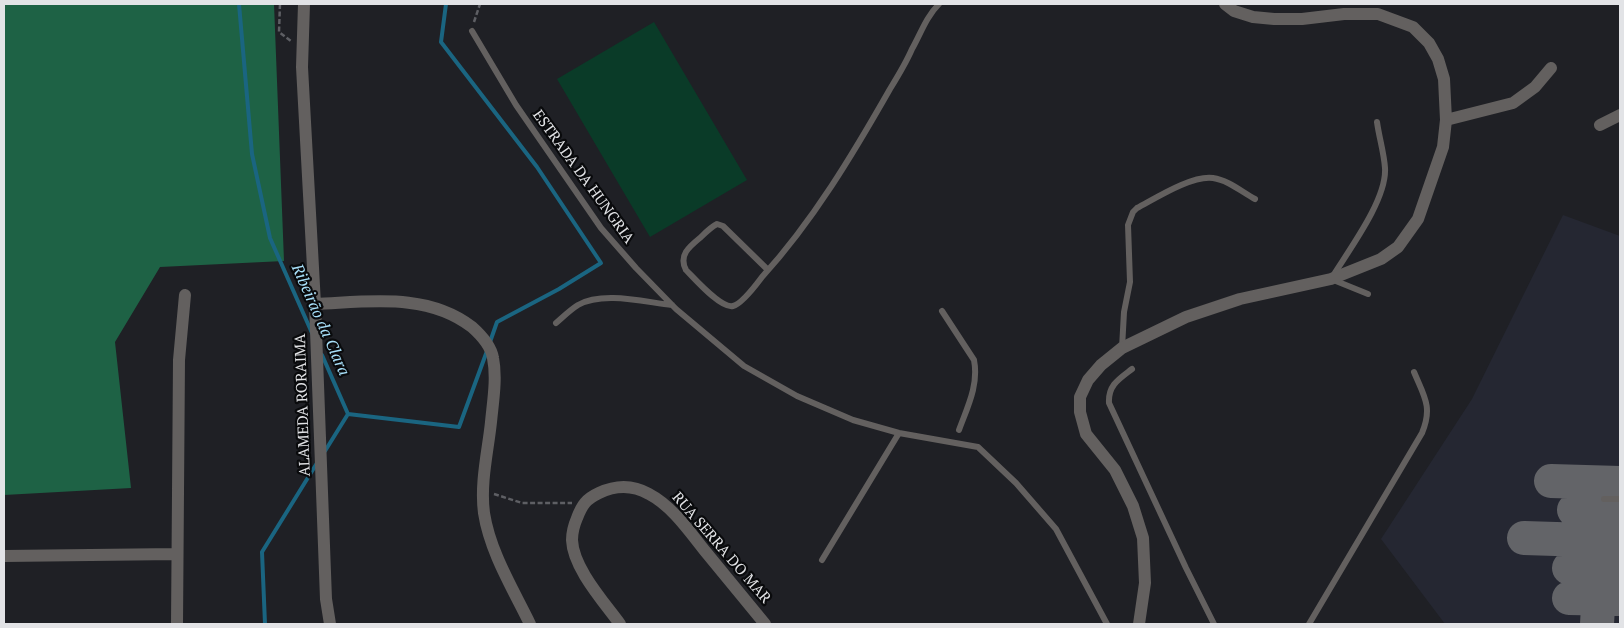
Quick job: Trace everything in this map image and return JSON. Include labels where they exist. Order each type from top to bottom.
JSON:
[{"type":"street","name":"ALAMEDA RORAIMA","points":[[304,4],[303,49],[326,599],[330,624]]},
{"type":"street","points":[[1139,624],[1145,583],[1143,538],[1133,506],[1115,470],[1086,434],[1080,412],[1080,397],[1088,380],[1101,365],[1122,348],[1186,318],[1240,299],[1331,279],[1381,259],[1398,247],[1418,219],[1443,147],[1446,120],[1444,79],[1438,59],[1429,43],[1412,26],[1378,14],[1344,14],[1292,19],[1253,17],[1234,11],[1225,4]]},
{"type":"street","points":[[1446,120],[1513,103],[1534,87],[1551,68]]},
{"type":"street","points":[[1600,125],[1620,115]]},
{"type":"street","points":[[177,624],[180,350],[185,295]]},
{"type":"street","points":[[315,304],[396,300],[433,307],[458,317],[484,340],[493,356],[494,377],[483,491],[484,512],[493,545],[530,624]]},
{"type":"street","name":"RUA SERRA DO MAR","points":[[582,504],[606,490],[620,487],[634,488],[650,494],[662,502],[682,523],[764,624]]},
{"type":"street","points":[[582,504],[573,528],[572,542],[578,562],[592,586],[620,624]]},
{"type":"street","points":[[4,556],[177,554]]},
{"type":"lane","points":[[768,270],[723,226],[717,224],[688,247],[683,258],[683,265],[686,270],[722,304],[733,306],[739,303],[782,255],[831,186],[891,88],[932,10],[939,4]]},
{"type":"lane","name":"ESTRADA DA HUNGRIA","points":[[472,31],[516,105],[601,228],[672,305],[744,366],[790,392],[854,420],[898,433],[978,447],[1016,483],[1056,529],[1108,624]]},
{"type":"lane","points":[[1368,294],[1331,279],[1379,199],[1384,183],[1385,169],[1377,122]]},
{"type":"lane","points":[[1122,348],[1124,312],[1130,282],[1128,225],[1133,212],[1137,208],[1191,180],[1204,178],[1224,181],[1255,199]]},
{"type":"lane","points":[[556,323],[577,306],[594,299],[616,298],[672,305]]},
{"type":"lane","points":[[942,311],[974,360],[976,369],[972,394],[959,430]]},
{"type":"lane","points":[[1132,369],[1114,383],[1109,396],[1109,403],[1214,624]]},
{"type":"lane","points":[[1309,624],[1428,420],[1428,408],[1414,372]]},
{"type":"lane","points":[[822,560],[898,433]]},
{"type":"lane","points":[[1604,499],[1620,499]]},
{"type":"path","points":[[280,4],[279,32],[303,49]]},
{"type":"path","points":[[472,31],[480,4]]},
{"type":"path","points":[[483,491],[522,503],[566,502],[582,504]]},
{"type":"shaded area","points":[[1563,215],[1620,236],[1620,624],[1445,624],[1381,539],[1472,399]]},
{"type":"green space","points":[[4,4],[274,4],[284,261],[160,267],[115,342],[131,488],[4,495]]},
{"type":"green space","points":[[654,22],[747,180],[650,237],[557,79]]},
{"type":"waterway","name":"Ribeirão da Clara","points":[[239,4],[252,154],[270,238],[312,333]]},
{"type":"waterway","points":[[446,4],[441,42],[537,167],[601,263],[559,289],[497,322],[490,342]]},
{"type":"waterway","points":[[348,414],[459,427],[487,351]]},
{"type":"waterway","name":"Ribeirão da Clara","points":[[322,355],[348,414],[325,451]]},
{"type":"waterway","name":"Ribeirão da Clara","points":[[265,624],[262,552],[317,463]]},
{"type":"taxiway","points":[[1551,481],[1620,483]]},
{"type":"taxiway","points":[[1597,624],[1605,483]]},
{"type":"taxiway","points":[[1574,510],[1620,512]]},
{"type":"taxiway","points":[[1524,538],[1620,541]]},
{"type":"taxiway","points":[[1569,568],[1620,569]]},
{"type":"taxiway","points":[[1569,598],[1620,599]]}]
